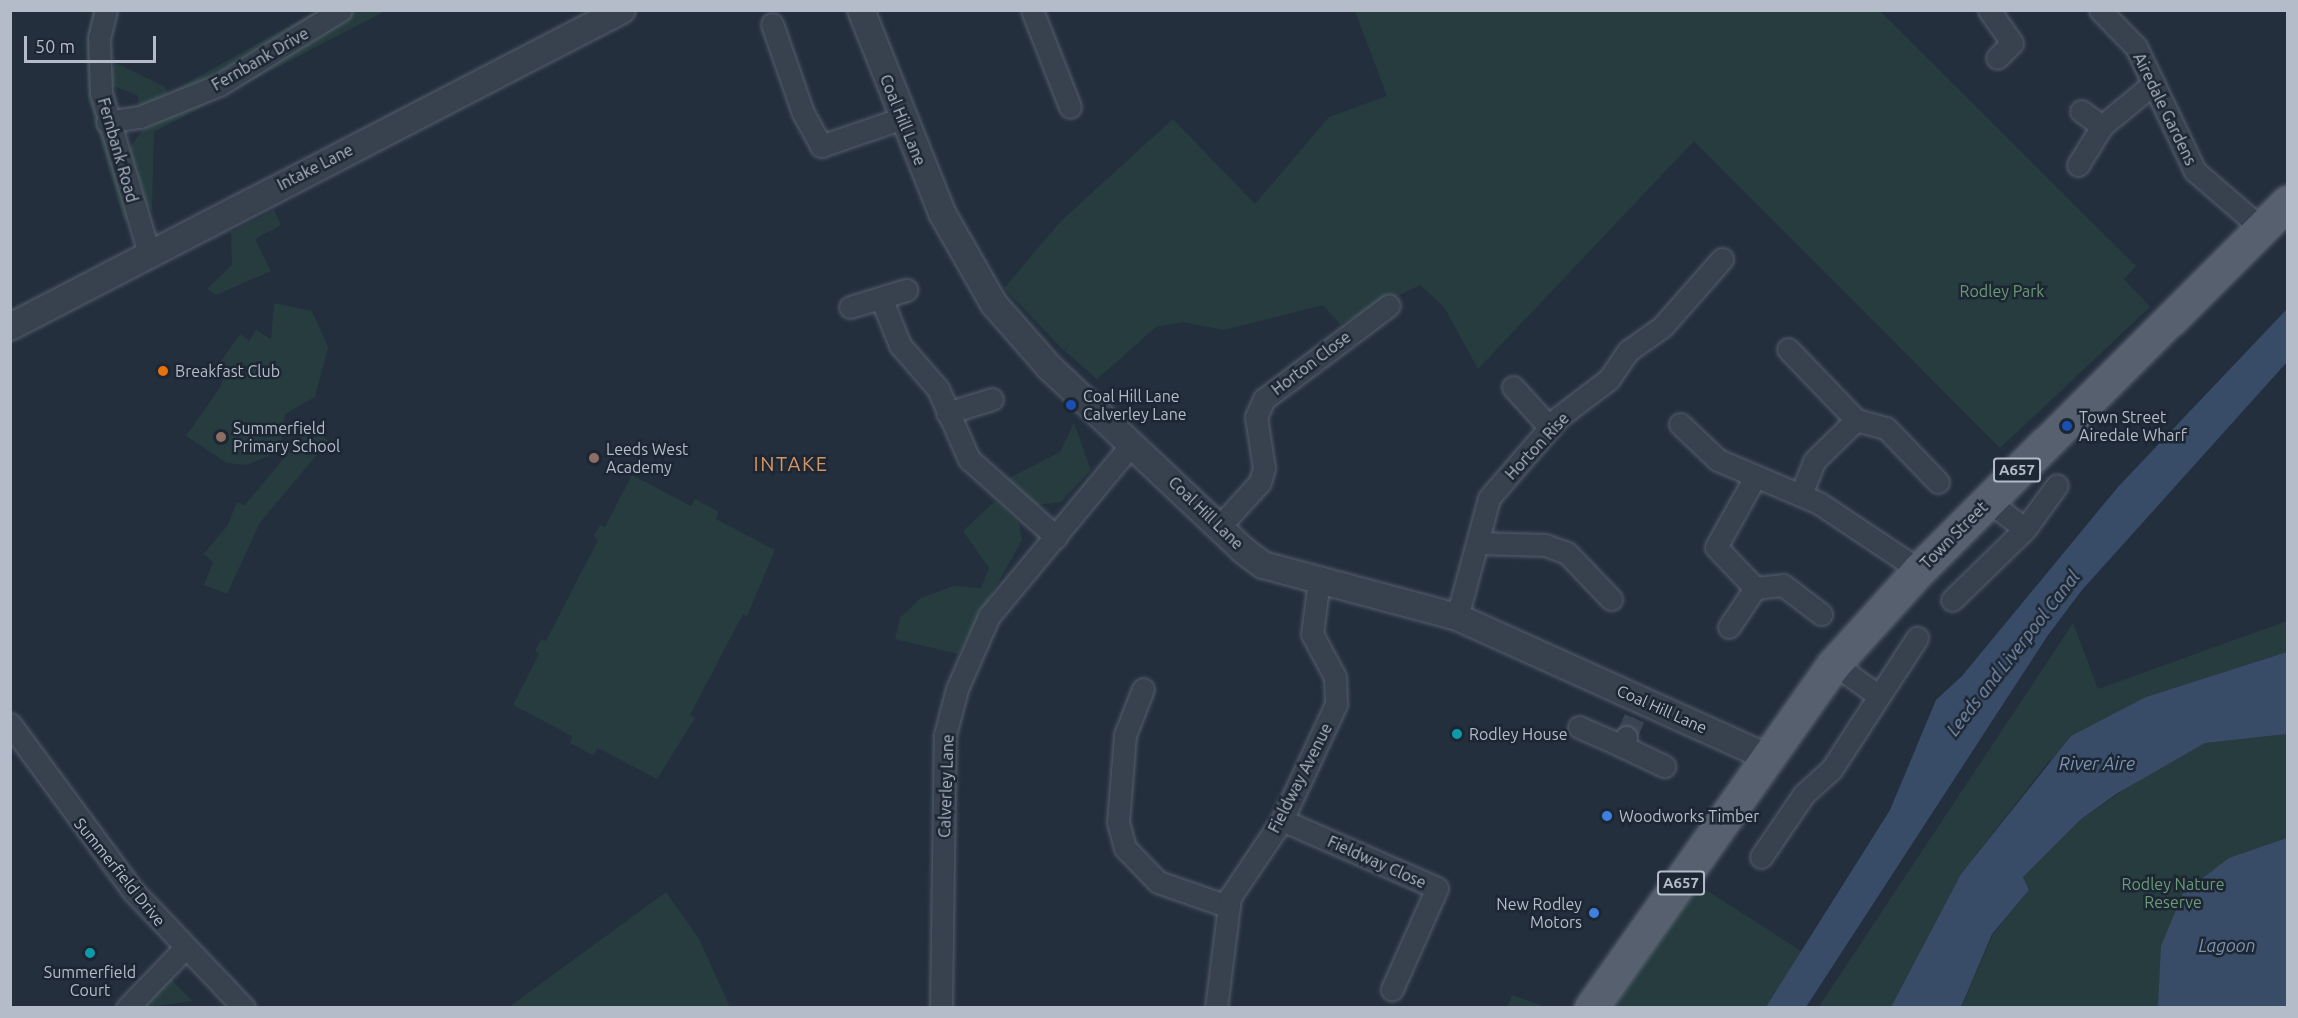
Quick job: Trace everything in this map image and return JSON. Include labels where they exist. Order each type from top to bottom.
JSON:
[{"type":"main road","name":"Town Street","points":[[1769,758],[1834,664],[1919,570],[2288,202]]},
{"type":"main road","name":"A657","points":[[1591,1008],[1769,758]]},
{"type":"street","name":"Fernbank Road","points":[[106,10],[98,71],[107,122],[149,253]]},
{"type":"street","name":"Fernbank Drive","points":[[107,122],[140,117],[219,86],[341,10]]},
{"type":"street","name":"Intake Lane","points":[[10,327],[621,10]]},
{"type":"street","name":"Coal Hill Lane","points":[[861,10],[900,119],[957,246],[994,304],[1048,367],[1263,565],[1457,616],[1639,709],[1769,758]]},
{"type":"street","points":[[1032,10],[1070,107]]},
{"type":"street","points":[[1989,10],[2012,43],[1997,58]]},
{"type":"street","name":"Airedale Gardens","points":[[2100,10],[2136,47],[2195,171],[2261,228]]},
{"type":"street","points":[[772,24],[803,112],[821,146],[900,119]]},
{"type":"street","points":[[2078,165],[2102,126],[2154,83]]},
{"type":"street","points":[[2081,111],[2102,126]]},
{"type":"street","name":"Horton Rise","points":[[1457,616],[1489,498],[1550,428],[1609,379],[1628,351],[1662,327],[1722,259]]},
{"type":"street","points":[[850,307],[906,290]]},
{"type":"street","points":[[880,298],[900,345],[927,372],[969,459],[1056,537]]},
{"type":"street","name":"Horton Close","points":[[1220,526],[1260,482],[1264,468],[1256,417],[1264,399],[1389,305]]},
{"type":"street","points":[[1788,349],[1856,420],[1886,428],[1938,482]]},
{"type":"street","points":[[1513,387],[1550,428]]},
{"type":"street","points":[[947,413],[992,399]]},
{"type":"street","points":[[1801,494],[1814,462],[1856,420]]},
{"type":"street","points":[[1680,423],[1718,460],[1801,494],[1919,570]]},
{"type":"street","name":"Calverley Lane","points":[[941,1008],[945,735],[957,689],[989,616],[1132,444]]},
{"type":"street","points":[[1755,477],[1716,547],[1755,588]]},
{"type":"street","points":[[1952,600],[2025,529],[2057,485]]},
{"type":"street","points":[[1988,501],[2025,529]]},
{"type":"street","points":[[1478,543],[1545,545],[1567,553],[1611,599]]},
{"type":"street","name":"Fieldway Avenue","points":[[1216,1008],[1227,906],[1282,820],[1336,704],[1335,677],[1312,634],[1319,580]]},
{"type":"street","points":[[1755,588],[1783,585],[1821,614]]},
{"type":"street","points":[[1729,627],[1755,588]]},
{"type":"street","points":[[1761,856],[1804,794],[1831,770],[1876,694],[1917,638]]},
{"type":"street","points":[[1834,664],[1876,694]]},
{"type":"street","points":[[1143,690],[1125,735],[1118,822],[1125,848],[1158,882],[1227,906]]},
{"type":"street","name":"Summerfield Drive","points":[[10,724],[126,883],[184,949],[244,1008]]},
{"type":"street","points":[[1579,726],[1624,742],[1664,766]]},
{"type":"street","name":"Fieldway Close","points":[[1282,820],[1437,888],[1392,989]]},
{"type":"street","points":[[127,1008],[184,949]]},
{"type":"green space","name":"Rodley Park","points":[[1879,10],[2136,266],[2124,279],[2150,307],[2000,448],[1694,141],[1478,369],[1444,307],[1420,285],[1340,324],[1323,305],[1224,330],[1183,322],[1156,327],[1097,379],[1065,351],[1071,340],[1064,351],[1004,288],[1061,221],[1173,119],[1255,204],[1329,117],[1387,96],[1355,11]]},
{"type":"green space","points":[[92,11],[98,11],[93,99],[130,218],[124,221],[88,99],[86,43]]},
{"type":"green space","points":[[316,11],[330,11],[176,95],[174,90]]},
{"type":"green space","points":[[356,11],[385,11],[154,132],[152,210],[143,205],[127,151],[151,119]]},
{"type":"green space","points":[[116,63],[165,87],[170,98],[140,107],[137,95],[111,85],[110,72]]},
{"type":"green space","points":[[274,210],[281,225],[255,239],[271,271],[216,295],[207,289],[232,265],[231,232]]},
{"type":"green space","points":[[274,303],[312,311],[328,347],[315,397],[285,414],[281,440],[269,456],[246,465],[227,463],[186,436],[219,389],[225,375],[219,371],[210,377],[240,334],[249,340],[244,349],[256,330],[271,339]]},
{"type":"green space","points":[[1074,423],[1091,470],[1061,502],[1037,505],[1011,488],[1007,479],[1060,452]]},
{"type":"green space","points":[[311,426],[329,441],[221,569],[204,554]]},
{"type":"green space","points":[[632,475],[691,506],[695,499],[719,512],[716,519],[775,550],[747,616],[743,614],[690,715],[695,718],[657,779],[598,748],[593,755],[570,743],[572,736],[513,705],[539,654],[535,651],[541,639],[546,641],[598,540],[594,536],[600,525],[605,527]]},
{"type":"green space","points":[[995,501],[1019,523],[1022,540],[958,654],[895,639],[900,618],[921,598],[954,586],[981,588],[989,568],[963,531]]},
{"type":"green space","points":[[237,502],[264,514],[227,594],[204,585]]},
{"type":"green space","points":[[2287,621],[2287,652],[2146,697],[2049,761],[1961,874],[1891,1007],[1818,1008],[2073,623],[2098,689]]},
{"type":"green space","name":"Rodley Nature Reserve","points":[[2287,734],[2287,1007],[1961,1008],[1993,934],[2029,890],[2023,877],[2080,820],[2151,771],[2205,743]]},
{"type":"green space","points":[[1697,884],[1804,953],[1766,1007],[1613,1008]]},
{"type":"green space","points":[[666,892],[699,939],[730,1007],[509,1007]]},
{"type":"green space","points":[[171,979],[192,1001],[141,1008]]},
{"type":"green space","points":[[1512,995],[1545,1007],[1508,1007]]},
{"type":"water","name":"Leeds and Liverpool Canal","points":[[2287,309],[2287,362],[2082,590],[2048,635],[1806,1007],[1766,1007],[1890,810],[1936,700],[1962,676],[2118,487]]},
{"type":"water","name":"River Aire","points":[[2287,652],[2287,734],[2205,743],[2116,794],[2080,820],[2023,877],[2029,890],[1992,934],[1961,1007],[1891,1007],[1961,874],[2071,736],[2146,697]]},
{"type":"water","name":"Lagoon","points":[[2287,838],[2287,1007],[2158,1007],[2161,946],[2183,893],[2229,858]]},
{"type":"tunnel","points":[[1626,737],[1635,717]]},
{"type":"place","name":"Breakfast Club","points":[[163,371]]},
{"type":"place","name":"Coal Hill Lane Calverley Lane","points":[[1071,405]]},
{"type":"place","name":"Town Street Airedale Wharf","points":[[2067,426]]},
{"type":"place","name":"Summerfield Primary School","points":[[221,437]]},
{"type":"place","name":"Leeds West Academy","points":[[594,458]]},
{"type":"place","name":"Rodley House","points":[[1457,734]]},
{"type":"place","name":"Woodworks Timber","points":[[1607,816]]},
{"type":"place","name":"New Rodley Motors","points":[[1594,913]]},
{"type":"place","name":"Summerfield Court","points":[[90,953]]},
{"type":"district","name":"INTAKE","points":[[791,463]]}]
